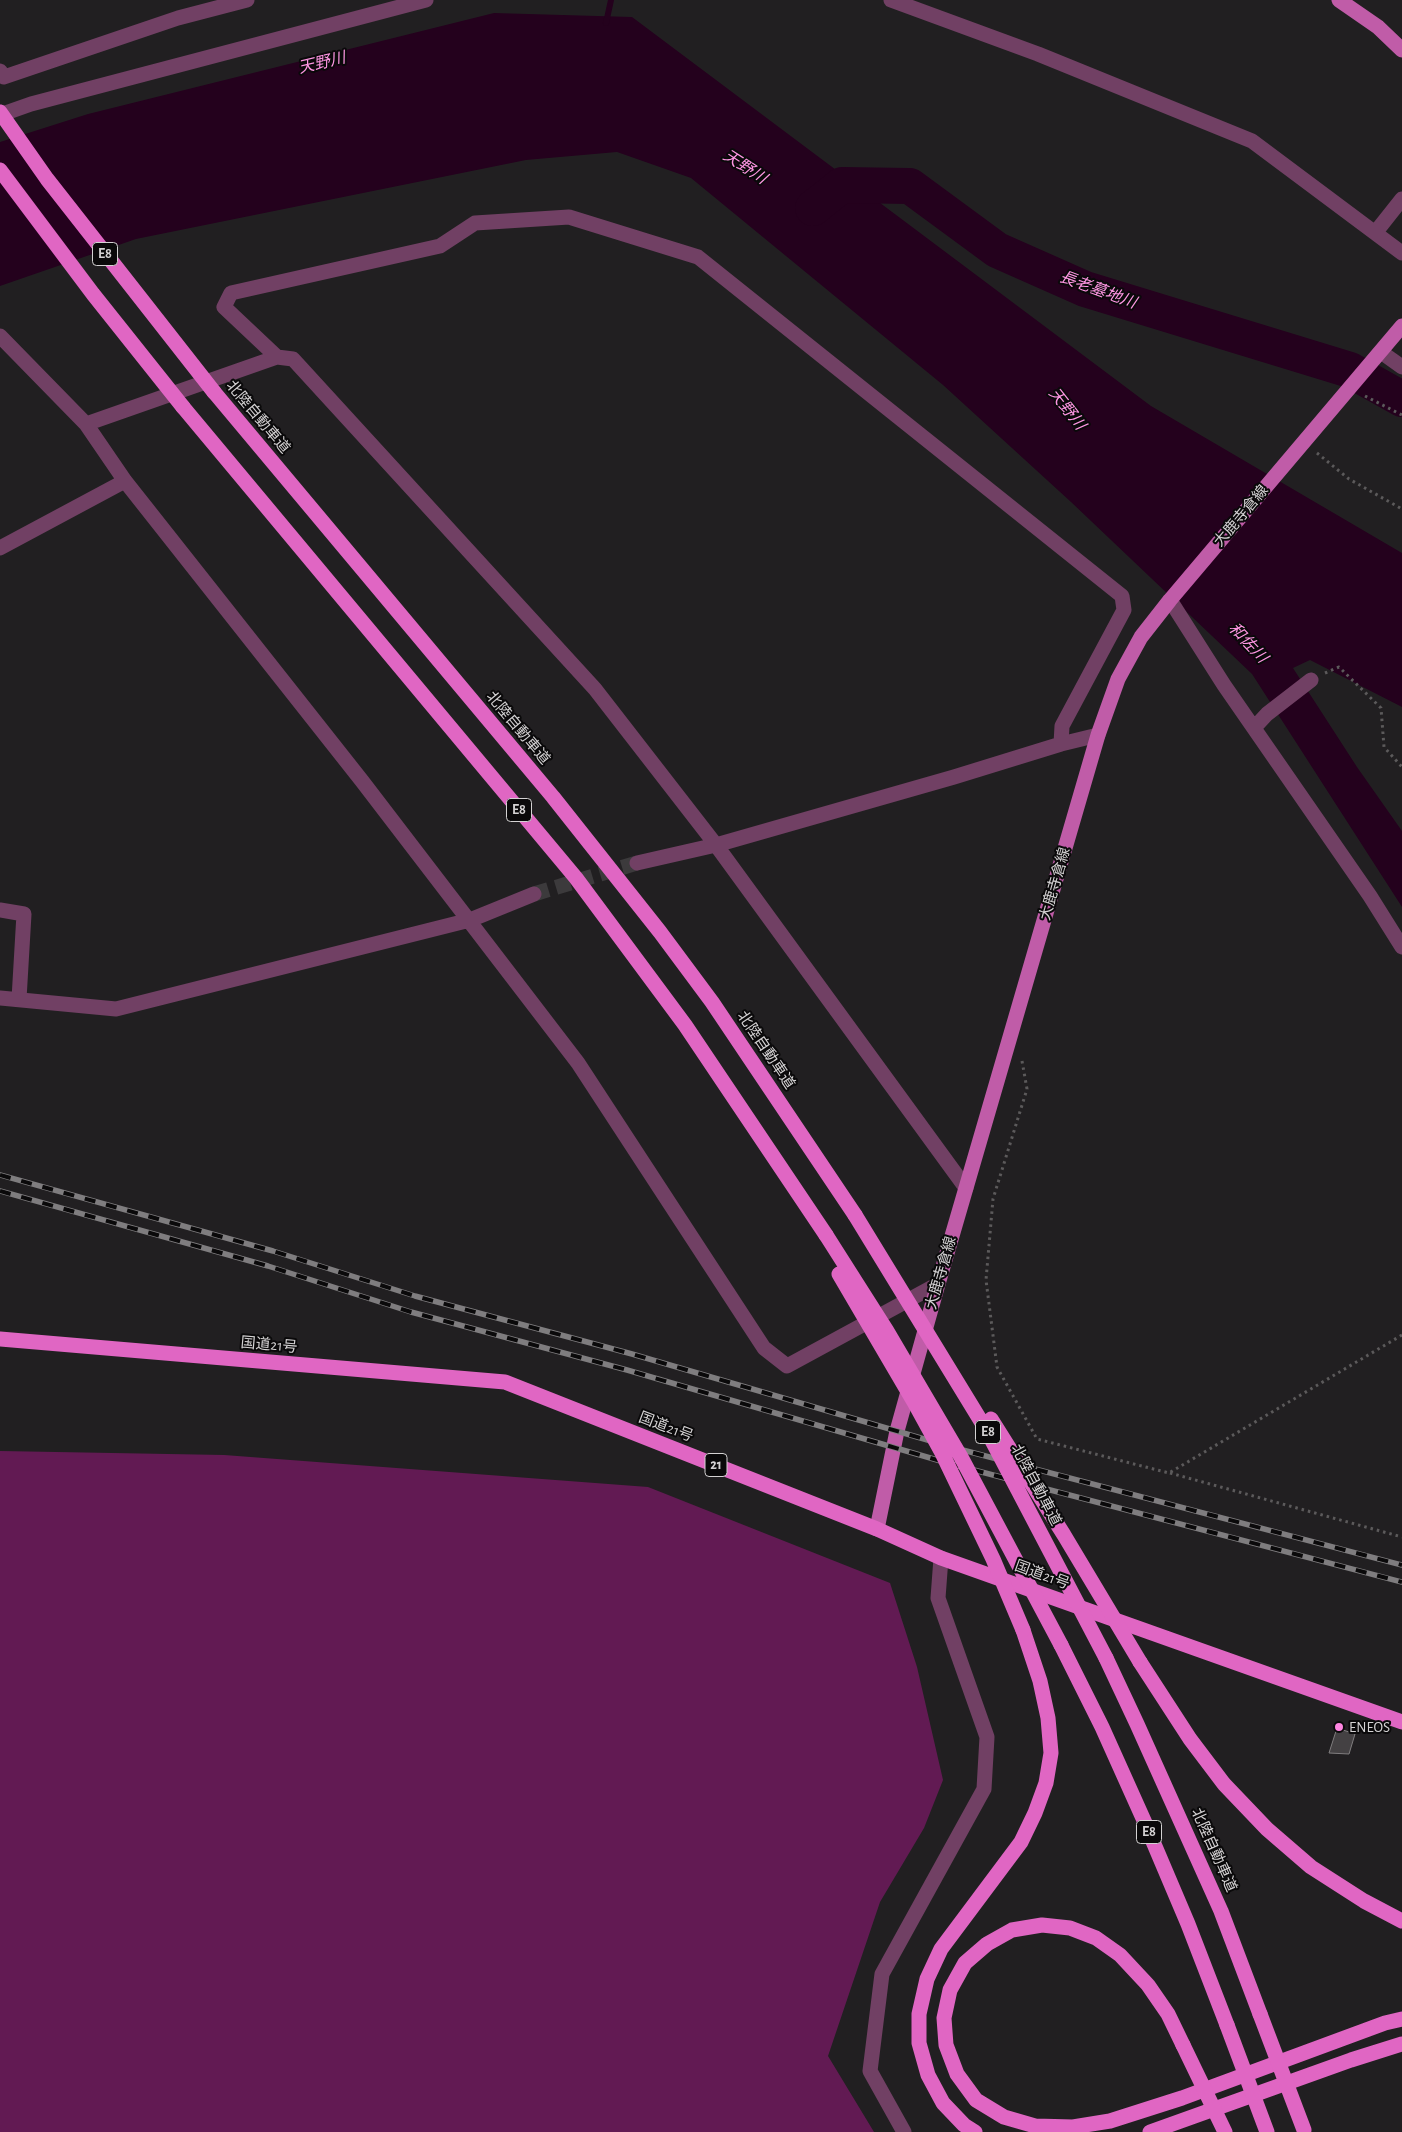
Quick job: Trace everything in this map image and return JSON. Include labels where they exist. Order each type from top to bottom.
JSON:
[{"type":"highway","name":"北陸自動車道","points":[[0,114],[83,225],[214,392],[508,743],[660,932],[712,1002],[855,1215],[988,1431],[1106,1658],[1217,1902],[1304,2131]]},
{"type":"highway","name":"E8","points":[[0,170],[93,294],[183,407],[576,878],[631,950],[729,1089],[822,1237],[887,1332],[961,1457],[1061,1645],[1102,1727],[1188,1924],[1267,2132]]},
{"type":"highway","points":[[822,1237],[942,1454],[993,1559],[1023,1630],[1040,1681],[1048,1718],[1051,1753],[1046,1783],[1021,1842],[941,1949],[927,1979],[919,2014],[919,2043],[928,2075],[943,2103],[964,2125],[975,2132]]},
{"type":"highway","points":[[917,1313],[1008,1444],[1140,1662],[1190,1738],[1224,1784],[1267,1830],[1311,1867],[1364,1901],[1402,1921]]},
{"type":"highway","name":"国道21号","points":[[0,1339],[504,1382],[877,1528],[941,1558],[1402,1722]]},
{"type":"highway","points":[[1225,2132],[1183,2045],[1168,2014],[1148,1985],[1120,1955],[1096,1938],[1070,1928],[1042,1925],[1012,1930],[987,1944],[965,1963],[950,1990],[944,2018],[946,2045],[956,2074],[976,2100],[1004,2117],[1035,2126],[1073,2127],[1110,2121],[1182,2098],[1385,2023],[1402,2019]]},
{"type":"highway","points":[[1150,2132],[1351,2060],[1402,2044]]},
{"type":"main road","points":[[1346,2],[1378,27],[1402,50]]},
{"type":"main road","name":"大鹿寺倉線","points":[[877,1528],[897,1431],[938,1284],[1098,735],[1118,679],[1141,637],[1402,326]]},
{"type":"street","points":[[0,71],[4,77],[178,18],[247,0]]},
{"type":"street","points":[[0,114],[41,101],[426,0]]},
{"type":"street","points":[[891,0],[1038,54],[1252,141],[1402,252]]},
{"type":"street","points":[[1376,233],[1402,200]]},
{"type":"street","points":[[277,357],[224,307],[231,293],[440,246],[475,223],[569,217],[698,257],[1122,596],[1124,610],[1062,726],[1061,744]]},
{"type":"street","points":[[0,336],[86,424],[125,481],[470,920],[578,1063],[764,1348],[787,1366],[938,1284]]},
{"type":"street","points":[[1381,352],[1402,367]]},
{"type":"street","points":[[86,424],[277,357],[293,359],[588,682],[716,845],[966,1188]]},
{"type":"street","points":[[0,548],[125,481]]},
{"type":"street","points":[[1175,595],[1224,685],[1370,896],[1402,947]]},
{"type":"street","points":[[1254,728],[1266,714],[1311,680]]},
{"type":"street","points":[[637,863],[716,845],[954,777],[1061,744],[1098,735]]},
{"type":"street","points":[[0,998],[116,1009],[470,920],[534,894]]},
{"type":"street","points":[[0,910],[24,914],[19,1000]]},
{"type":"street","points":[[904,2132],[870,2071],[882,1974],[984,1789],[987,1737],[938,1598],[941,1558]]},
{"type":"path","points":[[1359,393],[1402,415]]},
{"type":"path","points":[[1308,437],[1349,479],[1402,509]]},
{"type":"path","points":[[1311,680],[1339,667],[1381,708],[1384,747],[1402,767]]},
{"type":"path","points":[[1021,1056],[1027,1089],[993,1199],[986,1280],[997,1367],[1037,1439],[1402,1537]]},
{"type":"path","points":[[1169,1473],[1402,1335]]},
{"type":"shaded area","points":[[0,1451],[224,1455],[648,1487],[890,1583],[917,1667],[943,1780],[924,1828],[880,1902],[828,2056],[874,2132],[0,2132]]},
{"type":"water","points":[[494,13],[632,17],[1151,406],[1402,553],[1402,707],[1310,660],[1293,668],[1357,767],[1402,831],[1402,907],[1252,674],[1071,502],[943,385],[691,178],[617,152],[526,160],[136,239],[0,286],[0,142],[88,114]]},
{"type":"building","points":[[1337,1728],[1355,1734],[1349,1754],[1329,1753]]},
{"type":"waterway","points":[[606,23],[611,0]]},
{"type":"waterway","name":"長老墓地川","points":[[813,208],[842,185],[910,186],[997,250],[1085,289],[1350,370],[1402,399]]},
{"type":"tunnel","points":[[534,894],[637,863]]},
{"type":"railway","points":[[0,1175],[273,1251],[415,1296],[632,1354],[955,1448],[1402,1565]]},
{"type":"railway","points":[[0,1191],[268,1266],[411,1312],[627,1370],[951,1464],[1402,1582]]},
{"type":"place","name":"ENEOS","points":[[1339,1727]]},
{"type":"water label","name":"天野川","points":[[322,63]]},
{"type":"water label","name":"天野川","points":[[745,167]]},
{"type":"water label","name":"天野川","points":[[1067,409]]},
{"type":"water label","name":"和佐川","points":[[1248,643]]}]
